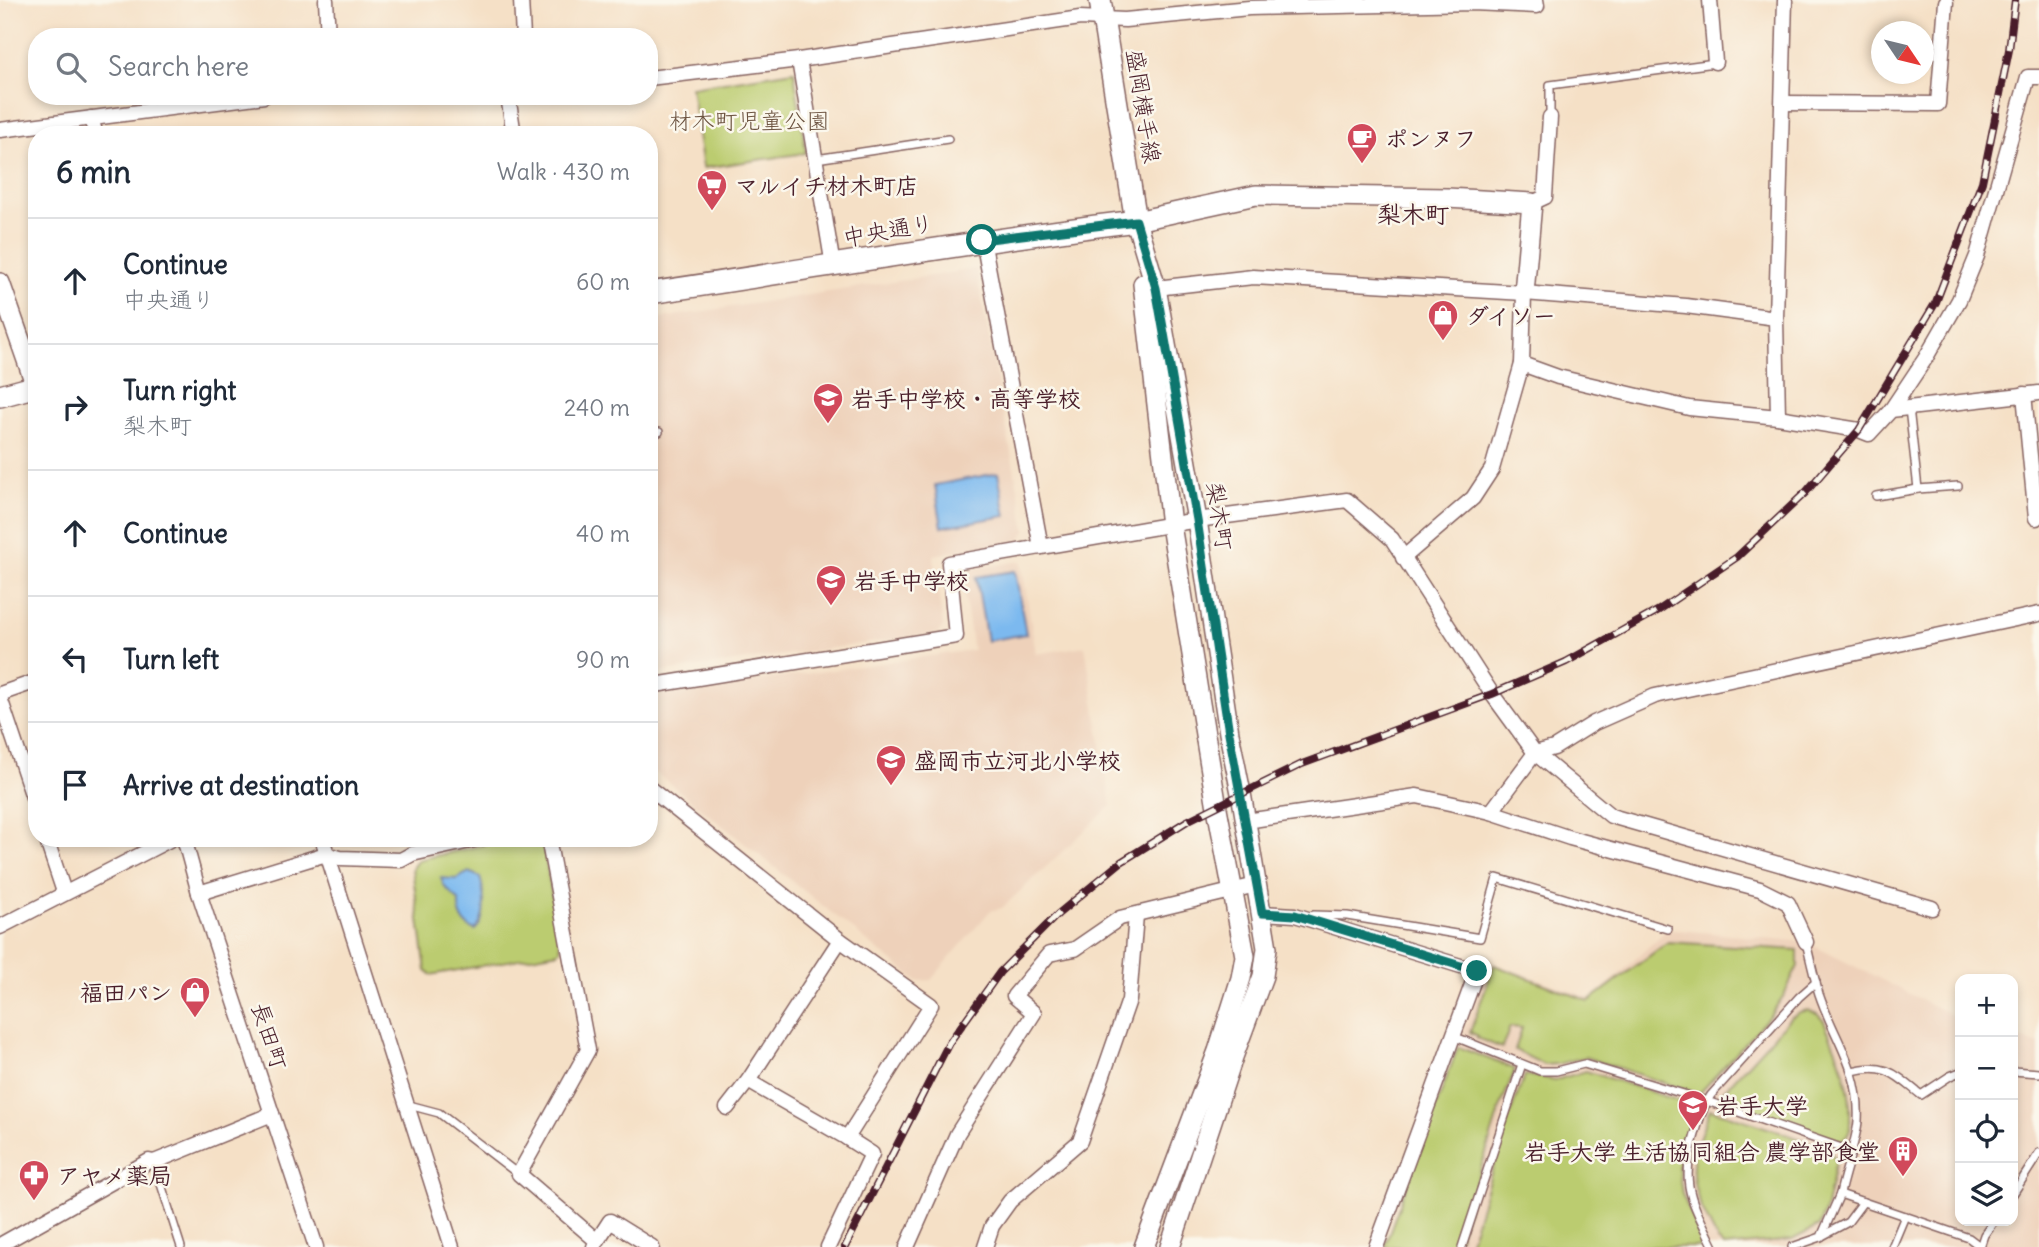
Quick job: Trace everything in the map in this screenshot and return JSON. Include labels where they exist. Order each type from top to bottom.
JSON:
[{"type":"main road","name":"盛岡横手線","points":[[1101,8],[1136,221]]},
{"type":"main road","name":"中央通り","points":[[658,292],[833,266],[982,240],[1136,221]]},
{"type":"main road","points":[[0,396],[28,389]]},
{"type":"street","points":[[326,0],[328,28]]},
{"type":"street","points":[[521,0],[523,28]]},
{"type":"street","points":[[658,77],[799,60],[1080,18],[1101,8],[1125,20],[1249,8],[1472,4],[1537,6],[1536,0]]},
{"type":"street","points":[[1710,0],[1716,62]]},
{"type":"street","points":[[1777,417],[1776,318],[1785,0]]},
{"type":"street","points":[[1783,103],[1938,104],[1946,2]]},
{"type":"street","points":[[799,60],[833,266]]},
{"type":"street","points":[[1522,364],[1558,377],[1689,408],[1777,417],[1859,430],[1869,434],[1891,411],[1959,300],[1977,256],[2028,77],[2039,77]]},
{"type":"street","points":[[30,126],[193,105]]},
{"type":"street","points":[[509,105],[513,126]]},
{"type":"street","points":[[1144,1247],[1218,1051],[1241,978],[1245,956],[1217,808],[1171,525],[1136,221],[1256,195],[1447,198],[1532,204],[1545,197],[1550,117]]},
{"type":"street","points":[[91,118],[93,126]]},
{"type":"street","points":[[0,130],[28,126]]},
{"type":"street","points":[[1404,558],[1473,498],[1492,469],[1522,364],[1524,293],[1532,204]]},
{"type":"street","name":"梨木町","points":[[1136,221],[1156,288],[1267,948],[1263,975],[1170,1247]]},
{"type":"street","points":[[982,240],[1041,547]]},
{"type":"street","points":[[1156,288],[1253,277],[1524,293],[1686,306],[1776,318]]},
{"type":"street","points":[[0,283],[28,364]]},
{"type":"street","points":[[1891,411],[2031,393],[2036,518]]},
{"type":"street","points":[[658,685],[956,636],[949,563],[1197,520],[1347,500],[1392,539],[1492,694],[1535,753],[1611,816],[1932,908]]},
{"type":"street","points":[[1491,812],[1535,753],[1554,748],[1594,723],[1655,696],[2039,614]]},
{"type":"street","points":[[28,685],[0,696],[28,782]]},
{"type":"street","points":[[658,795],[840,940],[930,1005],[847,1138]]},
{"type":"street","points":[[1246,821],[1416,796],[1491,812],[1570,838],[1760,889],[1788,902],[1805,942]]},
{"type":"street","points":[[50,847],[64,892]]},
{"type":"street","points":[[0,927],[155,847]]},
{"type":"street","name":"長田町","points":[[186,847],[199,893],[316,1247]]},
{"type":"street","points":[[324,847],[453,1247]]},
{"type":"street","points":[[199,893],[326,854],[340,858],[401,860],[412,854],[443,847]]},
{"type":"street","points":[[550,847],[588,1051],[519,1174],[596,1244],[610,1221],[652,1247]]},
{"type":"street","points":[[906,1247],[957,1133],[1034,1013],[1014,996],[1049,954],[1075,950],[1120,918],[1256,885]]},
{"type":"street","points":[[1262,913],[1295,915],[1477,971],[1376,1247]]},
{"type":"street","points":[[985,1247],[992,1226],[1010,1201],[1080,1141],[1129,1000],[1136,915]]},
{"type":"street","points":[[727,1108],[748,1081],[840,940]]},
{"type":"street","points":[[748,1081],[872,1154],[828,1247]]},
{"type":"street","points":[[0,1245],[149,1161],[154,1162],[272,1114]]},
{"type":"lane","points":[[1550,117],[1550,85],[1716,62]]},
{"type":"lane","points":[[815,159],[948,139]]},
{"type":"lane","points":[[1909,408],[1919,489]]},
{"type":"lane","points":[[1875,496],[1958,486]]},
{"type":"lane","points":[[1295,915],[1347,916],[1480,938],[1497,878],[1668,929]]},
{"type":"lane","points":[[1805,942],[1816,982],[1852,1071],[1858,1104],[1858,1125],[1840,1194],[1821,1237]]},
{"type":"lane","points":[[1714,1247],[1697,1212],[1686,1172],[1688,1155],[1707,1101],[1799,997],[1816,982]]},
{"type":"lane","points":[[1454,1036],[1540,1070],[1556,1071],[1584,1064],[1707,1101],[1850,1151]]},
{"type":"lane","points":[[1462,1247],[1522,1064]]},
{"type":"lane","points":[[1852,1071],[1862,1068],[1890,1070],[1922,1095],[1955,1074]]},
{"type":"lane","points":[[2018,1071],[2039,1073]]},
{"type":"lane","points":[[407,1105],[439,1113],[519,1174]]},
{"type":"lane","points":[[2018,1179],[2039,1153]]},
{"type":"lane","points":[[154,1162],[181,1247]]},
{"type":"lane","points":[[1840,1194],[1969,1238],[1980,1247],[1991,1226]]},
{"type":"lane","points":[[1792,1247],[1806,1245],[1848,1222],[1863,1202]]},
{"type":"lane","points":[[1892,1247],[1905,1216]]},
{"type":"shaded area","name":"岩手中学校・高等学校","points":[[976,269],[1026,531],[1019,540],[933,555],[943,626],[938,633],[658,673],[658,319]]},
{"type":"shaded area","name":"盛岡市立河北小学校","points":[[1021,561],[1036,654],[1085,646],[1111,806],[1002,908],[990,911],[931,980],[917,981],[658,774],[658,695],[973,650],[961,571]]},
{"type":"shaded area","name":"岩手大学","points":[[1668,929],[1806,942],[1955,1016],[1955,1226],[2018,1226],[2018,1038],[2039,1044],[2039,1247],[1384,1247],[1490,962],[1592,999]]},
{"type":"green space","name":"材木町児童公園","points":[[794,71],[806,153],[703,168],[691,87]]},
{"type":"green space","points":[[474,847],[544,847],[561,949],[558,952],[431,975],[426,971],[412,868],[418,860]]},
{"type":"green space","points":[[1668,942],[1798,950],[1798,966],[1771,1014],[1699,1094],[1585,1057],[1544,1065],[1515,1050],[1522,1028],[1510,1027],[1502,1048],[1477,1038],[1478,1036],[1470,1032],[1494,965],[1589,1001]]},
{"type":"green space","points":[[1808,1010],[1824,1021],[1849,1092],[1850,1129],[1848,1135],[1840,1141],[1724,1102],[1718,1097],[1790,1018]]},
{"type":"green space","points":[[1458,1047],[1515,1069],[1456,1247],[1384,1247]]},
{"type":"green space","points":[[1586,1071],[1695,1106],[1678,1166],[1682,1194],[1705,1247],[1468,1247],[1525,1075],[1556,1080]]},
{"type":"green space","points":[[1710,1109],[1828,1148],[1836,1160],[1819,1226],[1792,1240],[1724,1247],[1718,1241],[1699,1200],[1693,1174],[1696,1149]]},
{"type":"water","points":[[998,473],[1006,516],[942,527],[935,485]]},
{"type":"water","points":[[1015,571],[1026,634],[987,641],[976,577]]},
{"type":"water","points":[[469,872],[480,877],[484,897],[482,919],[475,930],[464,922],[459,901],[444,886],[441,878],[456,879]]},
{"type":"railway","points":[[845,1247],[949,1043],[1000,972],[1058,914],[1121,862],[1187,821],[1302,764],[1492,694],[1566,662],[1659,610],[1737,557],[1806,492],[1859,430],[1936,302],[1982,182],[2009,50],[2015,0]]},
{"type":"place","name":"ポンヌフ","points":[[1362,165]]},
{"type":"place","name":"マルイチ材木町店","points":[[712,212]]},
{"type":"place","name":"ダイソー","points":[[1443,342]]},
{"type":"place","name":"岩手中学校・高等学校","points":[[828,425]]},
{"type":"place","name":"岩手中学校","points":[[831,607]]},
{"type":"place","name":"盛岡市立河北小学校","points":[[891,787]]},
{"type":"place","name":"福田パン","points":[[195,1019]]},
{"type":"place","name":"岩手大学","points":[[1693,1132]]},
{"type":"place","name":"岩手大学 生活協同組合 農学部食堂","points":[[1903,1178]]},
{"type":"place","name":"アヤメ薬局","points":[[34,1202]]},
{"type":"district","name":"梨木町","points":[[1413,214]]},
{"type":"route","points":[[982,240],[1136,221],[1156,288],[1197,520],[1229,733],[1262,913],[1295,915],[1477,971]]}]
